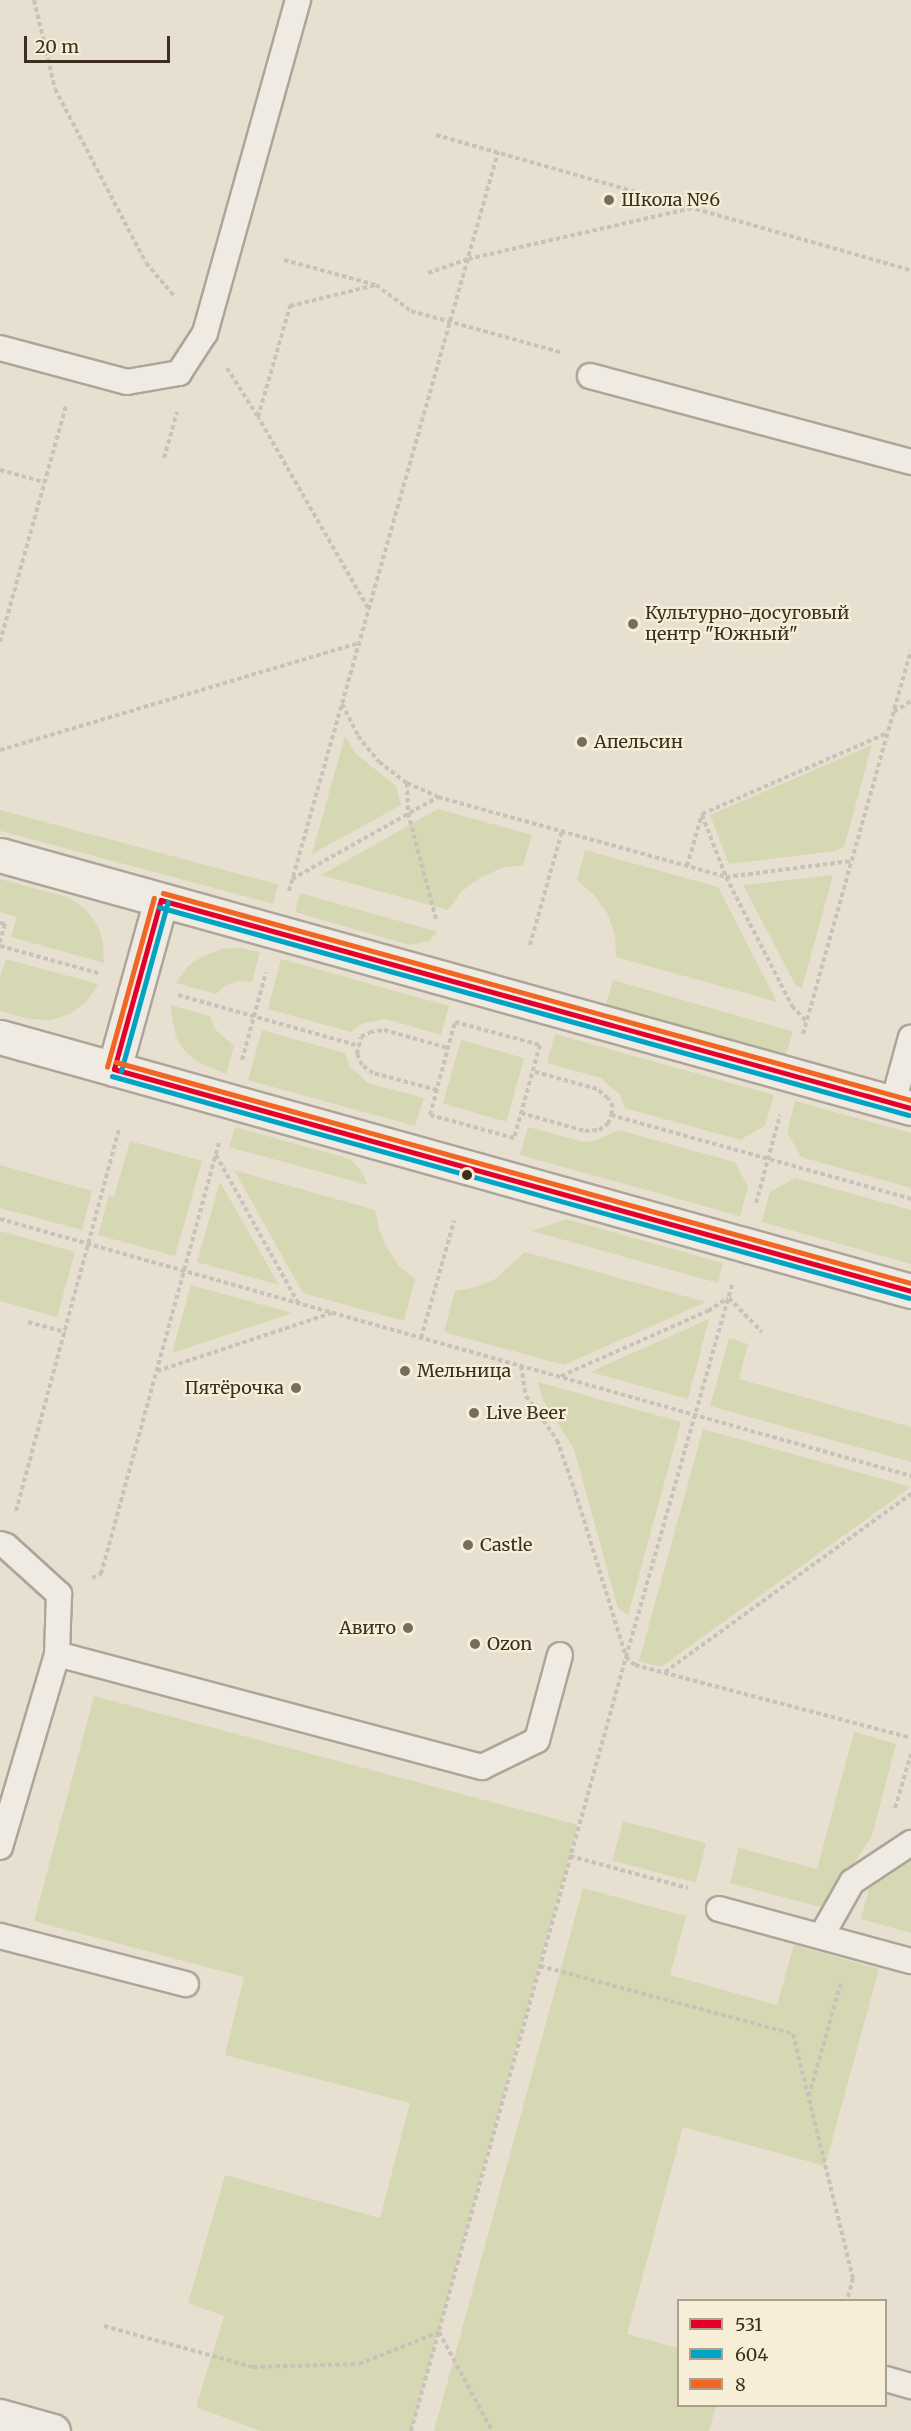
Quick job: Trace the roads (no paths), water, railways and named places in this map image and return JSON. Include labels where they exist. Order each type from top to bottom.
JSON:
[{"type":"street","points":[[0,855],[902,1106]]},
{"type":"street","points":[[114,1069],[161,900]]},
{"type":"street","points":[[0,1037],[911,1291]]},
{"type":"lane","points":[[0,348],[127,382],[178,373],[205,333],[298,0]]},
{"type":"lane","points":[[590,376],[911,462]]},
{"type":"lane","points":[[902,1106],[911,1037]]},
{"type":"lane","points":[[0,1848],[57,1654],[59,1594],[3,1545]]},
{"type":"lane","points":[[57,1654],[482,1767],[537,1740],[560,1655]]},
{"type":"lane","points":[[822,1935],[852,1882],[911,1843]]},
{"type":"lane","points":[[719,1909],[822,1935],[911,1961]]},
{"type":"lane","points":[[0,1935],[186,1984]]},
{"type":"lane","points":[[887,2380],[911,2386]]},
{"type":"place","name":"Школа №6","points":[[609,200]]},
{"type":"place","name":"Культурно-досуговый центр \"Южный\"","points":[[633,624]]},
{"type":"place","name":"Апельсин","points":[[582,742]]},
{"type":"place","name":"Мельница","points":[[405,1371]]},
{"type":"place","name":"Пятёрочка","points":[[296,1388]]},
{"type":"place","name":"Live Beer","points":[[474,1413]]},
{"type":"place","name":"Castle","points":[[468,1545]]},
{"type":"place","name":"Авито","points":[[408,1628]]},
{"type":"place","name":"Ozon","points":[[475,1644]]}]
